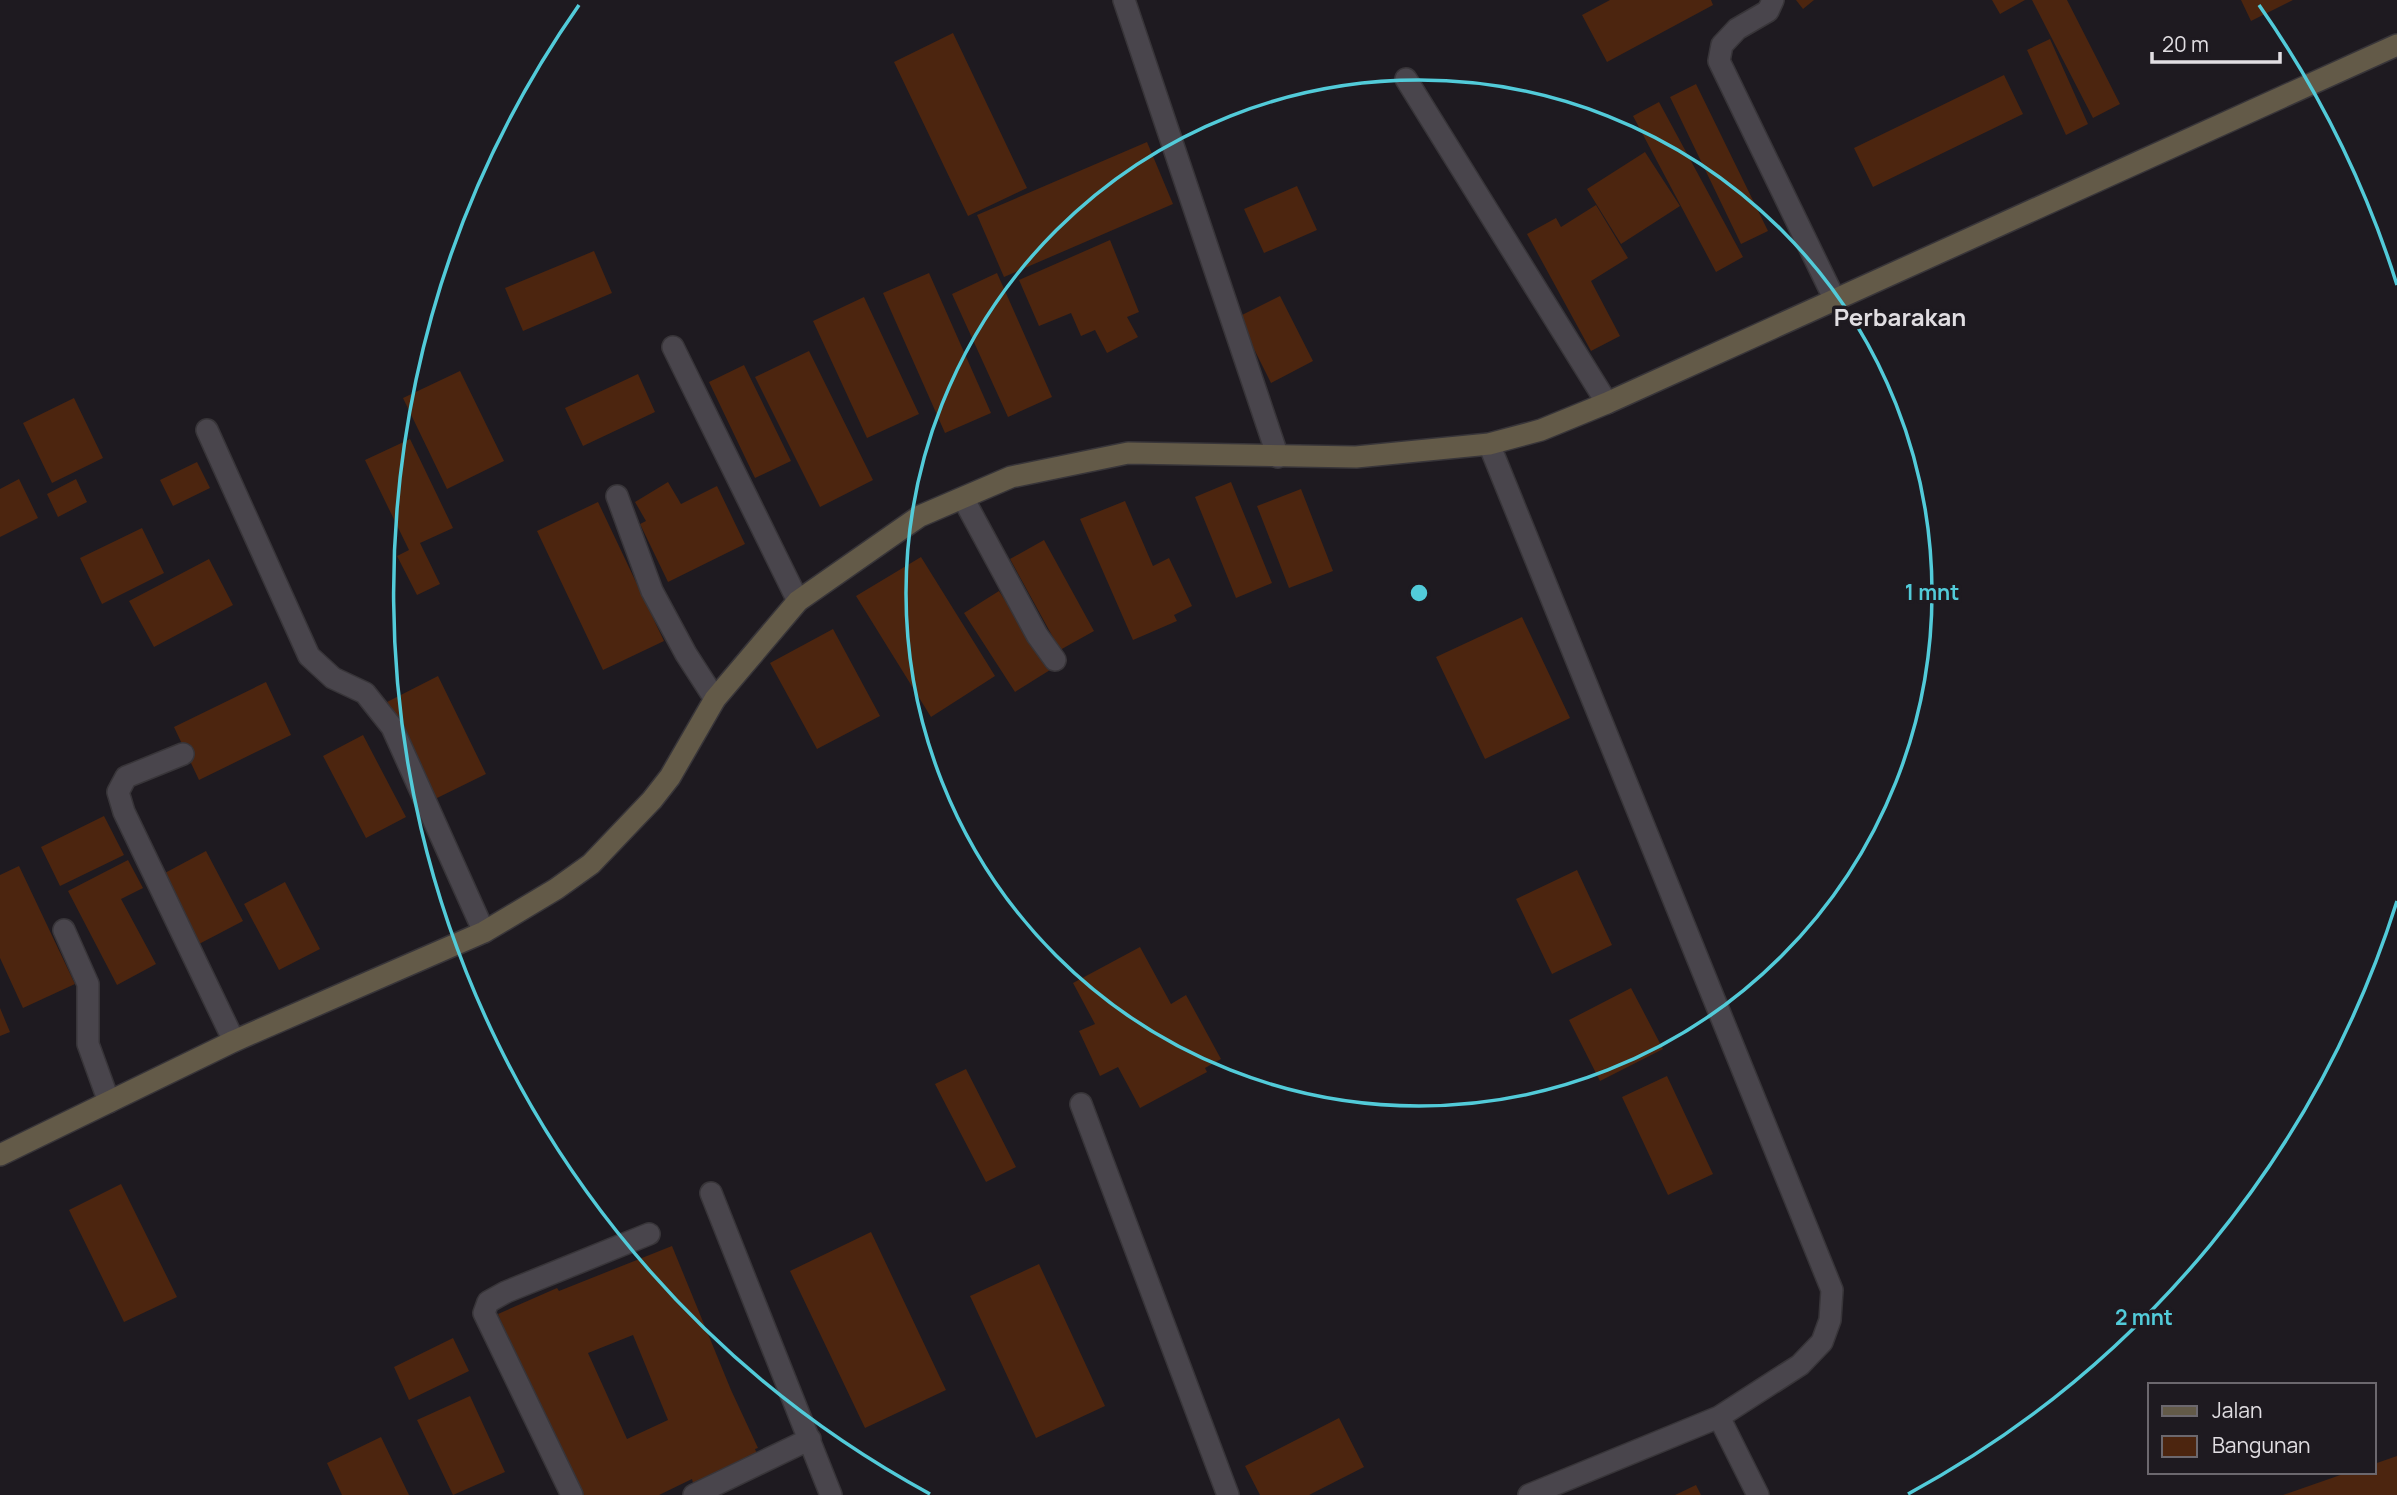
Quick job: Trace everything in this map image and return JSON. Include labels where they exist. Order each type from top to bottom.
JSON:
[{"type":"street","points":[[1124,0],[1278,457]]},
{"type":"street","points":[[1773,0],[1768,10],[1737,29],[1722,45],[1719,61],[1834,298]]},
{"type":"street","points":[[0,1155],[234,1041],[484,932],[556,889],[591,864],[652,800],[670,777],[715,699],[798,601],[920,516],[1011,477],[1128,453],[1356,457],[1489,444],[1541,430],[1607,403],[1834,298],[2397,46]]},
{"type":"street","points":[[1406,79],[1607,403]]},
{"type":"street","points":[[673,347],[798,601]]},
{"type":"street","points":[[207,430],[309,656],[332,678],[365,693],[392,727],[484,932]]},
{"type":"street","points":[[1489,444],[1832,1290],[1830,1320],[1822,1342],[1800,1365],[1719,1417],[1530,1495]]},
{"type":"street","points":[[617,496],[652,591],[686,654],[715,699]]},
{"type":"street","points":[[963,498],[1037,635],[1055,660]]},
{"type":"street","points":[[183,754],[126,777],[118,792],[124,812],[234,1041]]},
{"type":"street","points":[[64,930],[88,984],[88,1044],[109,1101]]},
{"type":"street","points":[[1081,1104],[1228,1495]]},
{"type":"street","points":[[711,1193],[831,1495]]},
{"type":"street","points":[[572,1495],[484,1313],[488,1302],[506,1292],[649,1234]]},
{"type":"street","points":[[1719,1417],[1758,1495]]},
{"type":"street","points":[[694,1495],[810,1439]]},
{"type":"building","points":[[1610,0],[1711,0],[1713,5],[1607,62],[1582,15]]},
{"type":"building","points":[[1796,0],[1814,0],[1803,9]]},
{"type":"building","points":[[1992,0],[2025,0],[2000,14]]},
{"type":"building","points":[[2032,0],[2067,0],[2120,104],[2093,118]]},
{"type":"building","points":[[2241,0],[2293,0],[2251,21]]},
{"type":"building","points":[[953,33],[1027,188],[968,216],[894,62]]},
{"type":"building","points":[[2050,39],[2088,124],[2066,135],[2027,50]]},
{"type":"building","points":[[2004,75],[2023,114],[1873,187],[1854,148]]},
{"type":"building","points":[[1696,84],[1768,231],[1741,244],[1670,97]]},
{"type":"building","points":[[1659,102],[1743,257],[1716,272],[1633,116]]},
{"type":"building","points":[[1147,142],[1173,204],[1004,277],[977,215]]},
{"type":"building","points":[[1645,152],[1680,206],[1621,244],[1587,189]]},
{"type":"building","points":[[1297,186],[1317,230],[1264,253],[1244,209]]},
{"type":"building","points":[[1596,205],[1628,258],[1591,281],[1620,336],[1591,351],[1527,234],[1556,218],[1561,227]]},
{"type":"building","points":[[1110,240],[1139,312],[1127,317],[1138,337],[1107,353],[1095,330],[1081,336],[1071,313],[1039,326],[1019,280]]},
{"type":"building","points":[[594,251],[612,293],[523,331],[505,288]]},
{"type":"building","points":[[929,273],[991,413],[945,433],[883,293]]},
{"type":"building","points":[[997,273],[1052,397],[1008,417],[952,294]]},
{"type":"building","points":[[1280,296],[1313,361],[1271,383],[1238,317]]},
{"type":"building","points":[[864,297],[919,414],[867,438],[813,321]]},
{"type":"building","points":[[809,351],[873,480],[820,507],[755,377]]},
{"type":"building","points":[[744,365],[791,461],[755,478],[709,382]]},
{"type":"building","points":[[460,371],[504,461],[447,489],[403,398]]},
{"type":"building","points":[[638,374],[655,412],[583,446],[565,408]]},
{"type":"building","points":[[74,398],[103,458],[52,483],[23,423]]},
{"type":"building","points":[[410,439],[453,528],[420,543],[440,584],[417,595],[397,556],[409,550],[365,460]]},
{"type":"building","points":[[197,462],[210,488],[173,506],[160,480]]},
{"type":"building","points":[[19,479],[38,518],[0,537],[0,489]]},
{"type":"building","points":[[76,479],[87,502],[58,517],[47,494]]},
{"type":"building","points":[[668,482],[681,504],[717,486],[745,544],[668,582],[640,524],[646,521],[635,502]]},
{"type":"building","points":[[1231,482],[1272,583],[1236,598],[1195,497]]},
{"type":"building","points":[[1301,489],[1333,571],[1289,588],[1257,506]]},
{"type":"building","points":[[1125,501],[1153,566],[1169,558],[1192,606],[1174,615],[1177,621],[1133,640],[1080,519]]},
{"type":"building","points":[[598,502],[664,641],[603,670],[537,531]]},
{"type":"building","points":[[142,528],[164,573],[102,604],[80,558]]},
{"type":"building","points":[[1044,540],[1094,631],[1060,650],[1010,559]]},
{"type":"building","points":[[921,557],[995,676],[931,717],[856,596]]},
{"type":"building","points":[[209,559],[233,605],[154,647],[129,601]]},
{"type":"building","points":[[999,591],[1050,670],[1015,692],[964,613]]},
{"type":"building","points":[[1522,617],[1570,718],[1485,759],[1436,657]]},
{"type":"building","points":[[833,629],[880,716],[817,749],[770,663]]},
{"type":"building","points":[[438,676],[486,774],[435,799],[387,702]]},
{"type":"building","points":[[266,682],[291,735],[199,780],[174,727]]},
{"type":"building","points":[[363,735],[406,817],[366,838],[323,756]]},
{"type":"building","points":[[104,816],[124,855],[60,886],[41,847]]},
{"type":"building","points":[[206,851],[243,921],[199,944],[163,874]]},
{"type":"building","points":[[128,860],[143,888],[121,899],[156,964],[117,985],[68,891]]},
{"type":"building","points":[[19,866],[75,984],[23,1008],[0,958],[0,875]]},
{"type":"building","points":[[1577,870],[1612,945],[1552,974],[1516,899]]},
{"type":"building","points":[[285,882],[320,949],[279,970],[244,904]]},
{"type":"building","points":[[1140,947],[1171,1004],[1186,995],[1221,1059],[1205,1068],[1207,1072],[1140,1108],[1118,1067],[1100,1076],[1079,1031],[1095,1024],[1073,983]]},
{"type":"building","points":[[1631,988],[1663,1049],[1600,1081],[1569,1020]]},
{"type":"building","points":[[0,1008],[10,1032],[0,1036]]},
{"type":"building","points":[[966,1069],[1016,1167],[986,1182],[935,1084]]},
{"type":"building","points":[[1667,1076],[1713,1174],[1668,1195],[1622,1097]]},
{"type":"building","points":[[121,1184],[177,1297],[124,1322],[69,1210]]},
{"type":"building","points":[[871,1232],[946,1390],[865,1428],[790,1271]]},
{"type":"building","points":[[672,1246],[731,1390],[758,1448],[755,1449],[758,1456],[693,1483],[692,1479],[659,1495],[582,1495],[527,1377],[524,1378],[498,1314],[557,1288],[559,1291]],"holes":[[[633,1335],[668,1420],[627,1439],[588,1353]]]},
{"type":"building","points":[[1039,1264],[1105,1406],[1036,1438],[970,1296]]},
{"type":"building","points":[[453,1338],[469,1371],[409,1400],[394,1367]]},
{"type":"building","points":[[470,1396],[505,1472],[453,1495],[417,1420]]},
{"type":"building","points":[[1339,1418],[1364,1467],[1309,1495],[1260,1495],[1245,1466]]},
{"type":"building","points":[[381,1437],[409,1495],[342,1495],[327,1463]]},
{"type":"building","points":[[2397,1456],[2397,1495],[2283,1495],[2343,1474],[2376,1474],[2376,1463]]},
{"type":"building","points":[[1696,1485],[1701,1495],[1675,1495]]},
{"type":"district","name":"Perbarakan","points":[[1900,318]]}]
